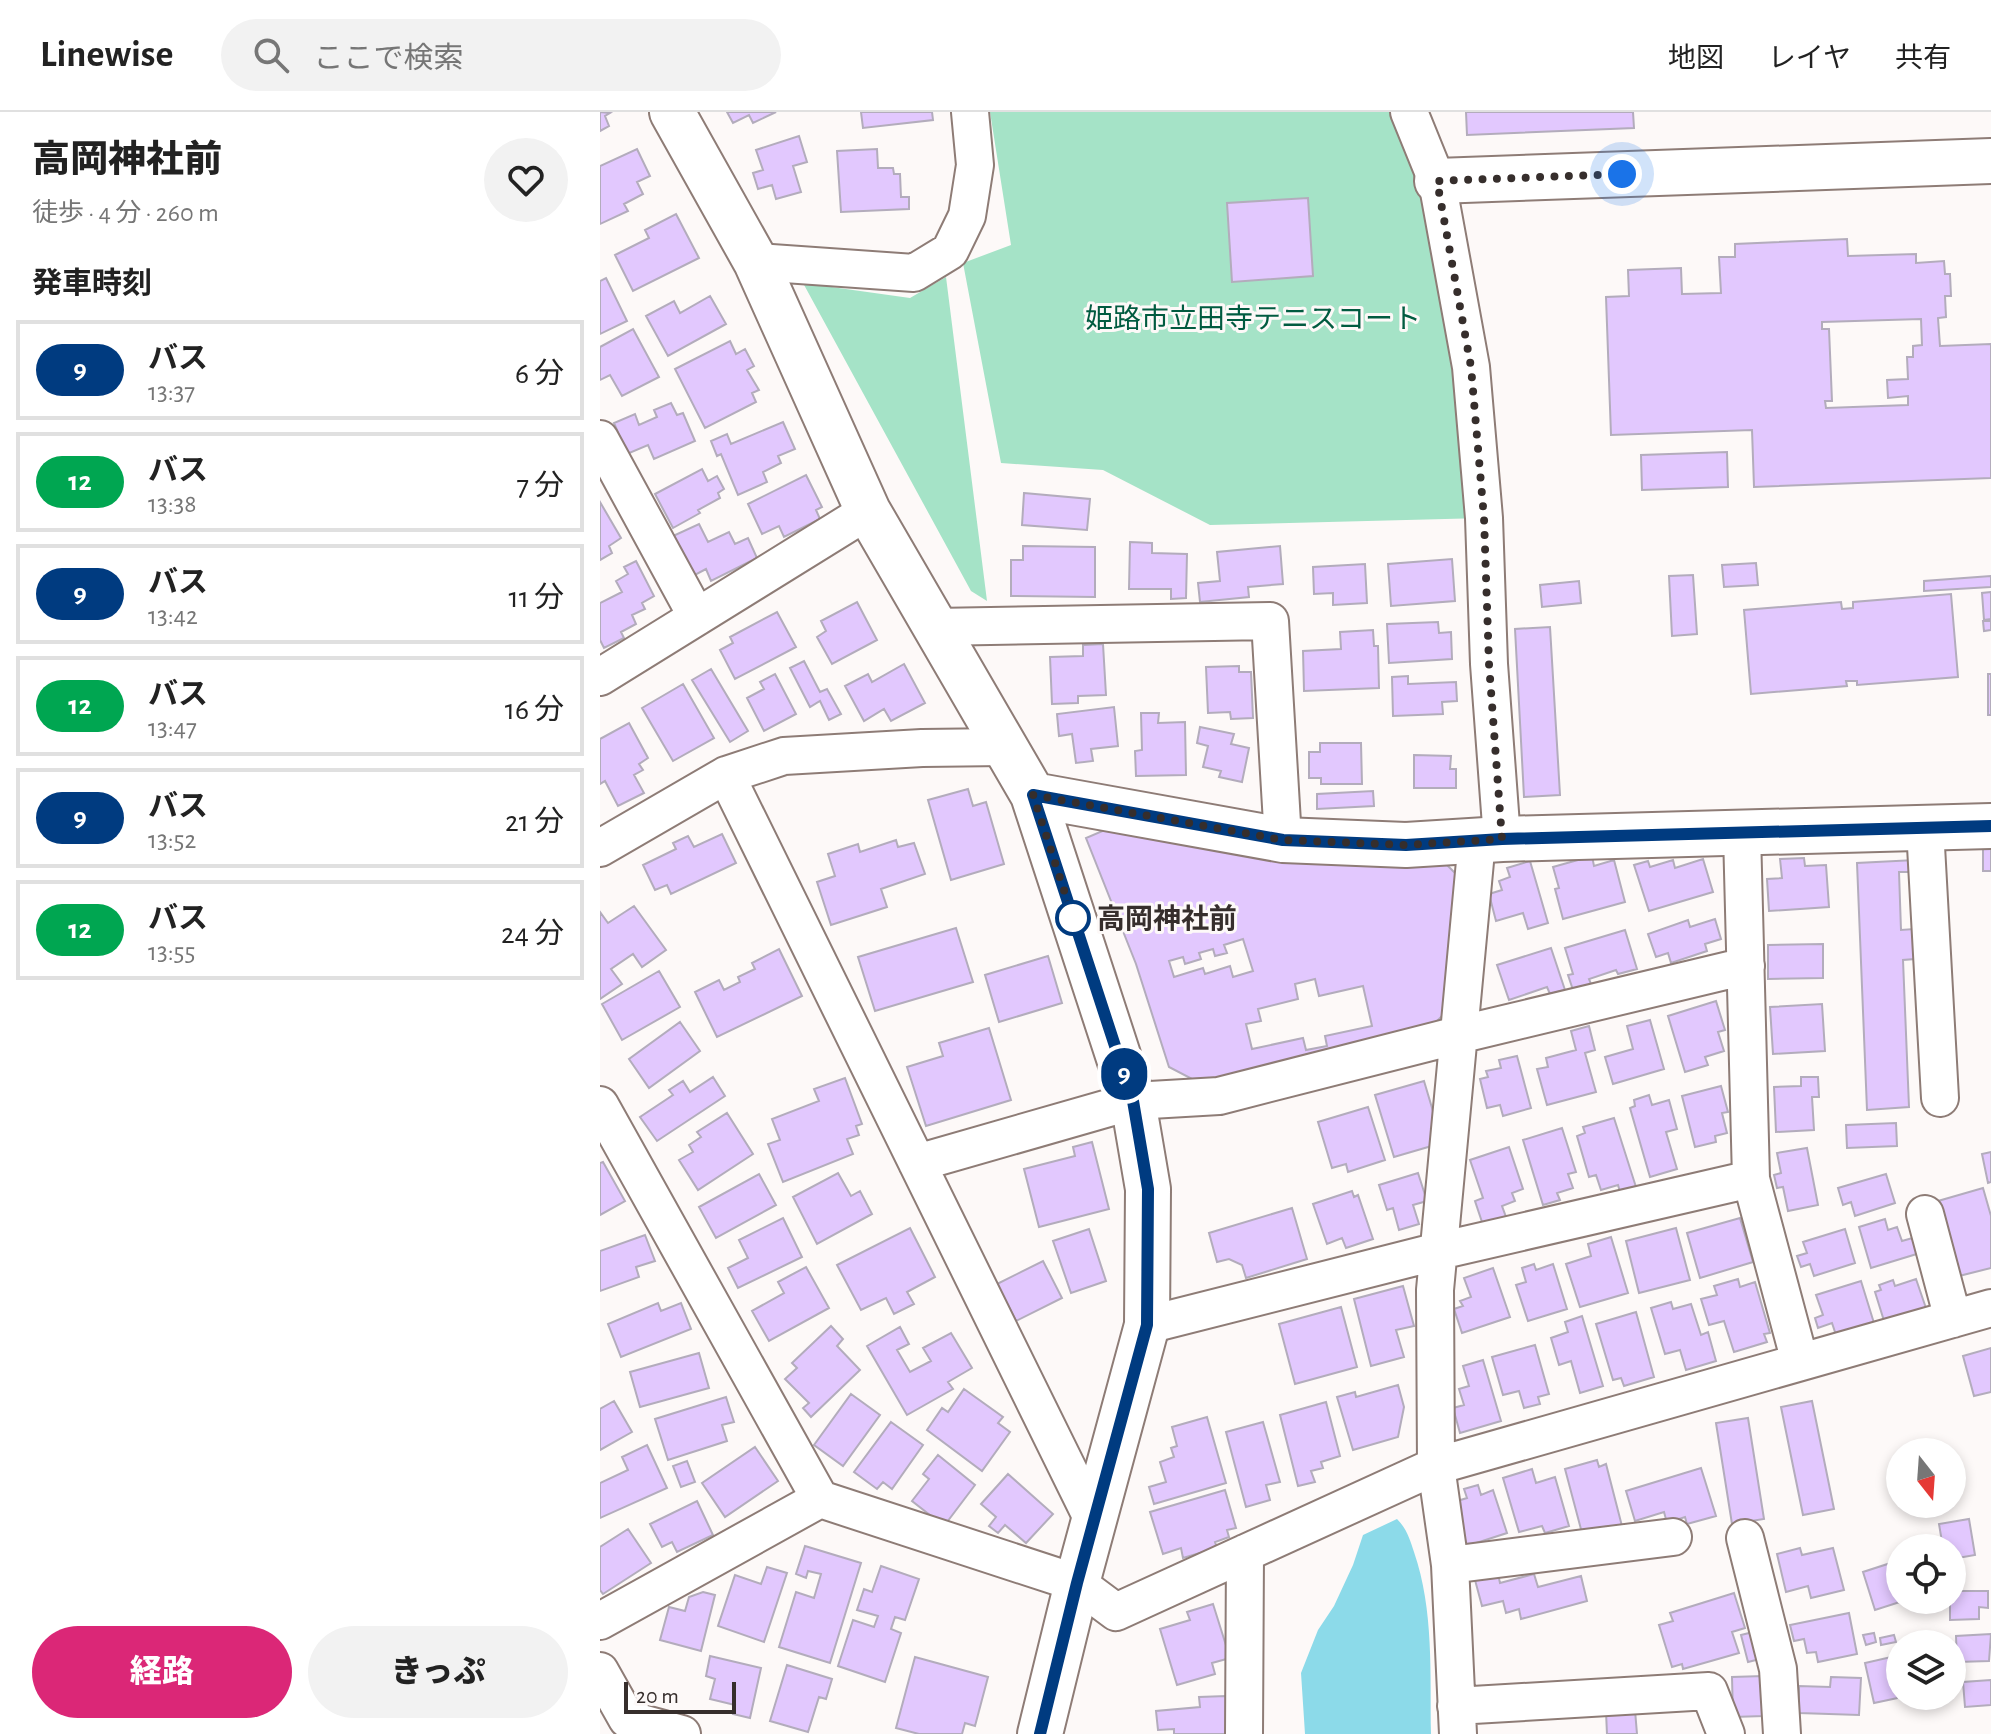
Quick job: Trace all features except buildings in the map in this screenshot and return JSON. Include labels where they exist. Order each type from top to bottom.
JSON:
[{"type":"street","points":[[672,112],[756,262],[868,511],[1033,795],[1133,1101],[1148,1189],[1147,1325],[1077,1583],[1040,1734]]},
{"type":"street","points":[[756,262],[914,273],[950,251],[967,216],[975,165],[970,112]]},
{"type":"street","points":[[1409,112],[1437,181],[1471,367],[1484,518],[1489,664],[1489,840],[1458,1035],[1435,1290],[1436,1466],[1450,1565],[1457,1720],[1709,1691],[1726,1734]]},
{"type":"street","points":[[1437,181],[1991,161]]},
{"type":"street","points":[[600,439],[697,617]]},
{"type":"street","points":[[600,677],[868,511]]},
{"type":"street","points":[[935,627],[1270,621],[1283,840]]},
{"type":"street","points":[[600,848],[726,775],[784,756],[1004,747]]},
{"type":"street","points":[[726,775],[1094,1522]]},
{"type":"street","points":[[1033,795],[1283,840],[1406,845],[1991,826]]},
{"type":"street","points":[[1925,828],[1949,1052],[1940,1098]]},
{"type":"street","points":[[1742,833],[1751,1179],[1800,1362]]},
{"type":"street","points":[[917,1163],[1133,1101],[1219,1096],[1746,966]]},
{"type":"street","points":[[600,1105],[820,1499],[1077,1583],[1116,1612],[1436,1466],[1991,1308]]},
{"type":"street","points":[[1147,1325],[1439,1251],[1751,1179]]},
{"type":"street","points":[[1925,1214],[1953,1319]]},
{"type":"street","points":[[600,1621],[820,1499]]},
{"type":"street","points":[[1450,1565],[1673,1537]]},
{"type":"street","points":[[1745,1538],[1778,1669],[1782,1734]]},
{"type":"street","points":[[1244,1734],[1245,1553]]},
{"type":"street","points":[[600,1671],[624,1727],[682,1734]]},
{"type":"green space","name":"姫路市立田寺テニスコート","points":[[990,112],[1409,112],[1484,518],[1210,525],[1103,470],[1001,463],[963,263],[1011,245]]},
{"type":"green space","points":[[946,277],[987,601],[971,591],[803,283],[910,298]]},
{"type":"water","points":[[1397,1519],[1411,1543],[1425,1596],[1430,1642],[1431,1734],[1305,1734],[1301,1673],[1318,1630],[1334,1606],[1363,1535]]},
{"type":"bus line","name":"9","points":[[1040,1734],[1077,1583],[1147,1325],[1148,1189],[1133,1101],[1033,795],[1283,840],[1406,845],[1502,839],[1991,826]]},
{"type":"place","name":"高岡神社前","points":[[1073,918]]},
{"type":"route","points":[[1073,918],[1033,795],[1283,840],[1406,845],[1502,839],[1489,664],[1484,518],[1471,367],[1437,181],[1622,174]]}]
